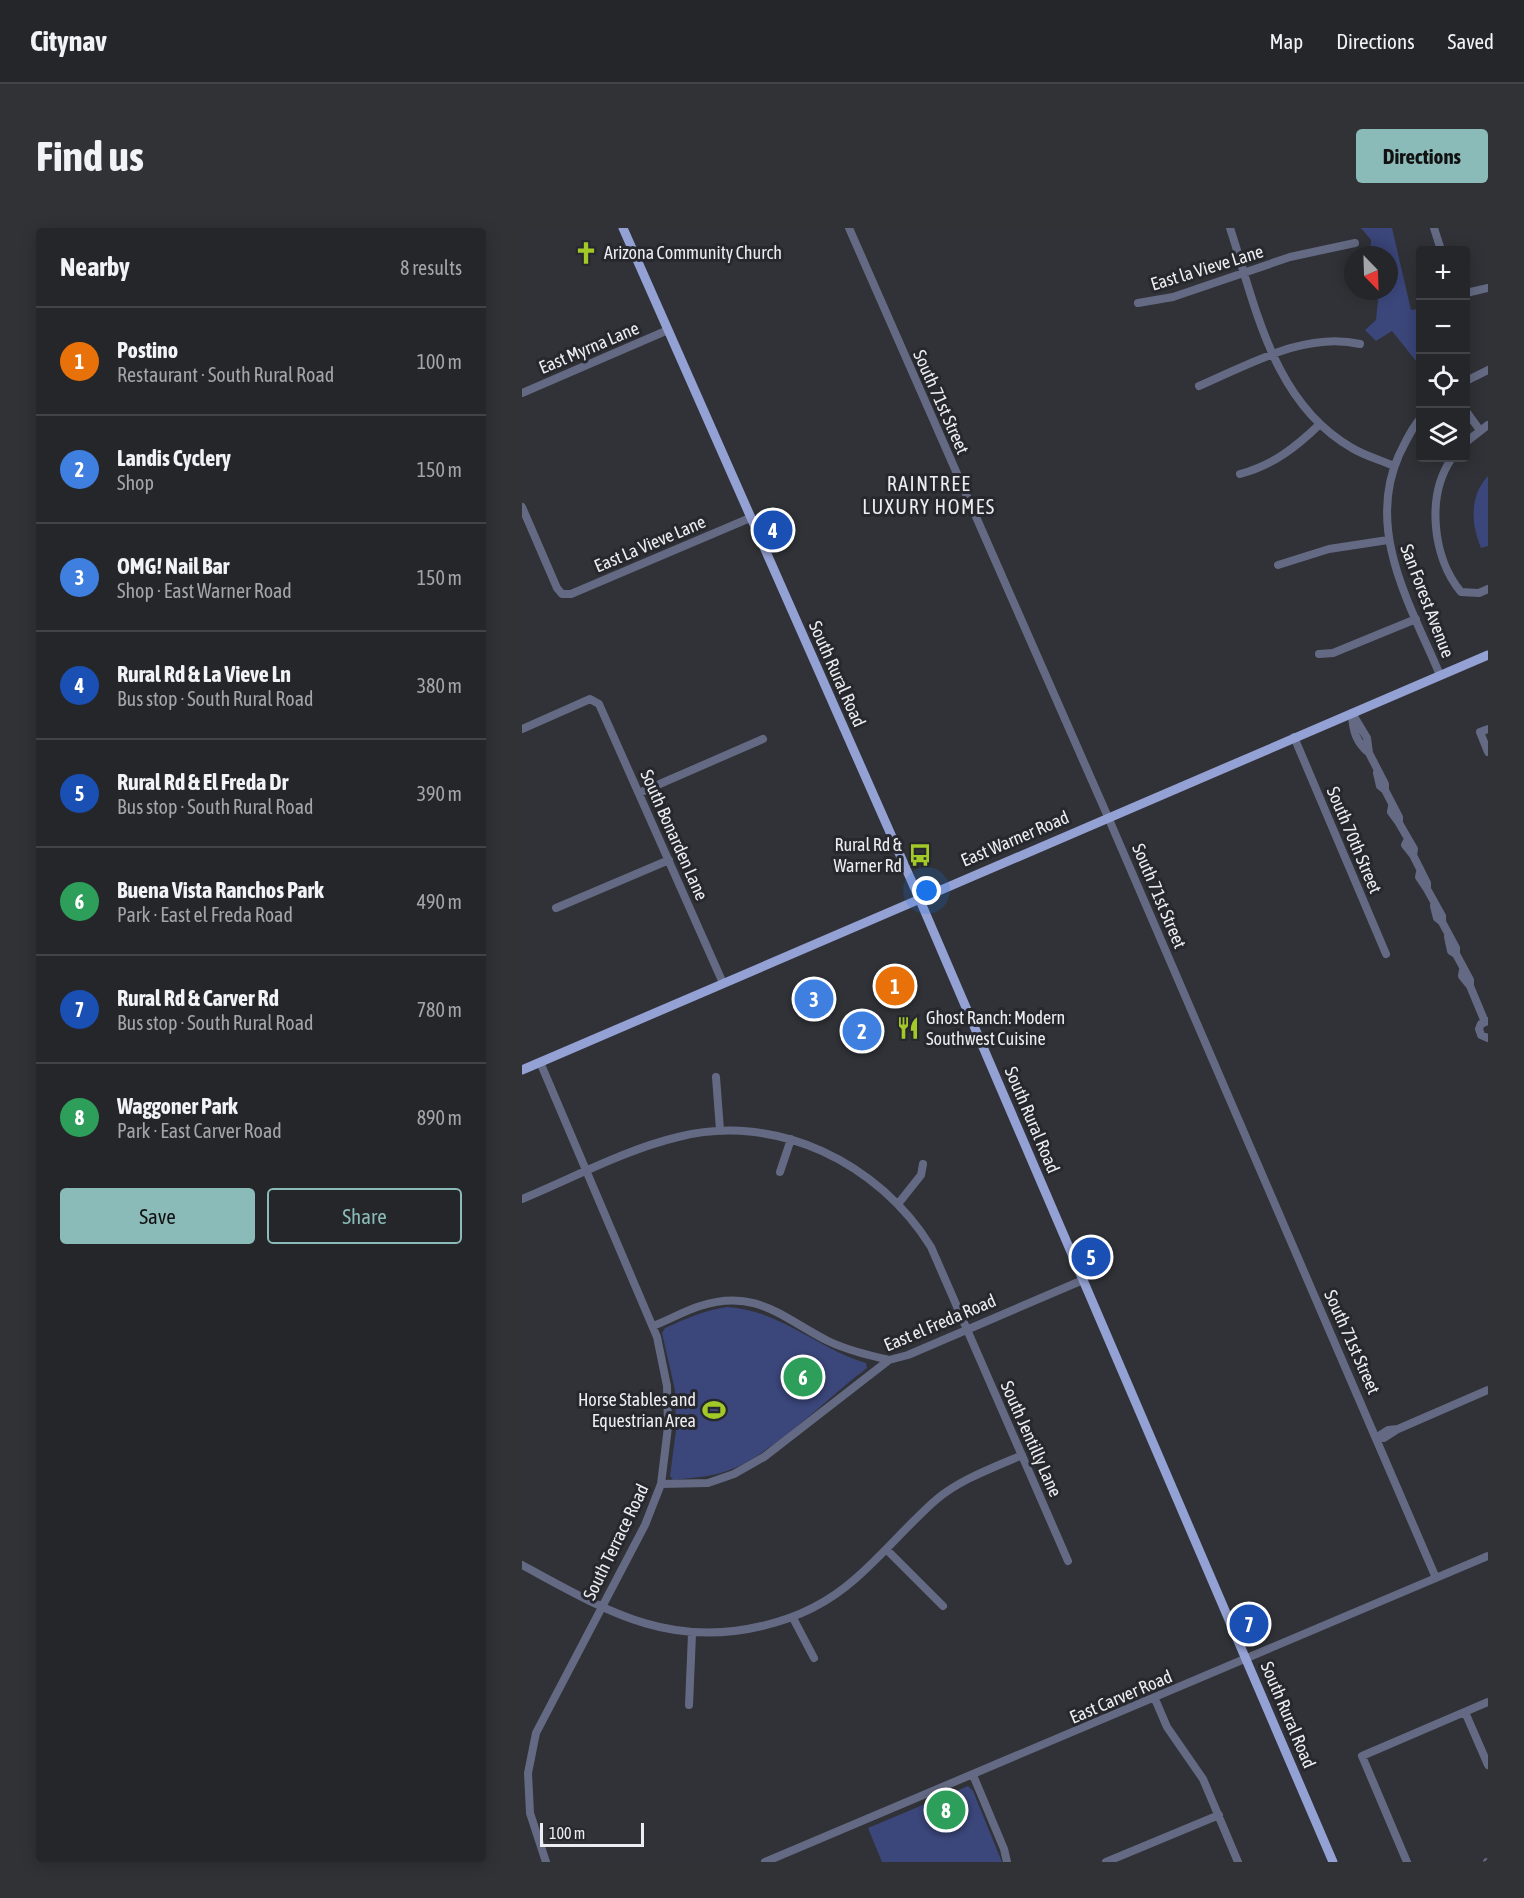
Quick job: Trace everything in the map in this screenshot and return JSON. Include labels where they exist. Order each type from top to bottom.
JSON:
[{"type":"main road","name":"South Rural Road","points":[[622,228],[919,898],[1333,1862]]},
{"type":"main road","name":"East Warner Road","points":[[522,1070],[1488,655]]},
{"type":"street","name":"South 71st Street","points":[[849,228],[1108,817],[1436,1578]]},
{"type":"street","points":[[1230,228],[1273,355],[1282,377],[1299,403],[1320,424],[1352,448],[1394,466]]},
{"type":"street","points":[[1434,228],[1440,246]]},
{"type":"street","name":"East la Vieve Lane","points":[[1138,303],[1173,297],[1290,257],[1355,243]]},
{"type":"street","points":[[1470,291],[1488,288]]},
{"type":"street","name":"East Myrna Lane","points":[[522,393],[668,330]]},
{"type":"street","points":[[1199,386],[1273,355],[1308,344],[1340,339],[1360,344]]},
{"type":"street","points":[[1470,379],[1488,370]]},
{"type":"street","points":[[1470,417],[1479,429]]},
{"type":"street","points":[[1240,474],[1263,468],[1277,460],[1320,424]]},
{"type":"street","points":[[1470,438],[1479,429],[1488,425]]},
{"type":"street","name":"San Forest Avenue","points":[[1416,426],[1394,466],[1388,486],[1388,540],[1396,572],[1440,675]]},
{"type":"street","points":[[1450,462],[1441,481],[1435,514],[1444,557],[1461,592],[1479,593],[1488,589]]},
{"type":"street","name":"East La Vieve Lane","points":[[522,507],[562,594],[571,594],[750,518]]},
{"type":"street","points":[[1278,565],[1329,549],[1388,540]]},
{"type":"street","points":[[1319,654],[1333,653],[1416,619]]},
{"type":"street","name":"South Bonarden Lane","points":[[522,729],[590,699],[596,700],[723,983]]},
{"type":"street","points":[[1352,713],[1367,738],[1369,753],[1377,772],[1376,778],[1385,790],[1392,806],[1391,812],[1407,841],[1405,845],[1413,855],[1420,872],[1419,877],[1427,889],[1437,918],[1442,922],[1451,951],[1456,954],[1463,970],[1462,976],[1487,1022],[1480,1026],[1479,1032],[1488,1038]]},
{"type":"street","points":[[1488,729],[1480,732],[1488,752]]},
{"type":"street","name":"South 70th Street","points":[[1294,737],[1386,954]]},
{"type":"street","points":[[639,793],[763,739]]},
{"type":"street","points":[[556,908],[669,860]]},
{"type":"street","name":"South Terrace Road","points":[[540,1062],[653,1326],[667,1386],[668,1427],[662,1484],[645,1525],[536,1733],[528,1773],[530,1812],[546,1862]]},
{"type":"street","points":[[716,1077],[720,1130]]},
{"type":"street","name":"South Jentilly Lane","points":[[522,1199],[664,1140],[720,1130],[759,1132],[792,1139],[841,1160],[875,1182],[898,1204],[931,1247],[1068,1561]]},
{"type":"street","points":[[780,1172],[792,1139]]},
{"type":"street","points":[[898,1204],[921,1175],[923,1164]]},
{"type":"street","name":"East el Freda Road","points":[[662,1484],[708,1483],[734,1474],[764,1457],[889,1360],[908,1355],[1083,1280]]},
{"type":"street","points":[[653,1326],[699,1306],[720,1302],[752,1302],[778,1311],[827,1341],[889,1360]]},
{"type":"street","points":[[1377,1437],[1388,1430],[1398,1429],[1488,1390]]},
{"type":"street","points":[[522,1565],[601,1608],[650,1626],[692,1634],[733,1633],[793,1618],[823,1602],[848,1585],[887,1550],[937,1499],[962,1483],[1022,1455]]},
{"type":"street","points":[[887,1550],[943,1606]]},
{"type":"street","name":"East Carver Road","points":[[765,1862],[1155,1699],[1488,1556]]},
{"type":"street","points":[[793,1618],[814,1658]]},
{"type":"street","points":[[689,1705],[692,1634]]},
{"type":"street","points":[[1155,1699],[1167,1727],[1203,1779],[1238,1862]]},
{"type":"street","points":[[1407,1862],[1362,1756],[1488,1702]]},
{"type":"street","points":[[1465,1712],[1488,1765]]},
{"type":"street","points":[[973,1775],[1004,1849],[1006,1862]]},
{"type":"street","points":[[1106,1862],[1219,1815]]},
{"type":"shaded area","points":[[1361,228],[1392,228],[1396,246],[1371,246],[1371,240]]},
{"type":"shaded area","points":[[1398,254],[1411,310],[1416,309],[1416,361],[1392,331],[1376,341],[1365,330],[1376,320],[1378,300],[1398,300]]},
{"type":"shaded area","points":[[1488,476],[1488,546],[1481,548],[1475,529],[1474,510],[1477,492]]},
{"type":"shaded area","points":[[727,1307],[764,1315],[781,1322],[866,1363],[867,1368],[781,1439],[744,1463],[714,1475],[673,1480],[670,1476],[676,1430],[675,1390],[662,1333],[665,1328],[688,1318]]},
{"type":"shaded area","points":[[968,1786],[973,1791],[1002,1862],[882,1862],[868,1828]]},
{"type":"place","name":"Arizona Community Church","points":[[586,253]]},
{"type":"place","name":"Rural Rd & La Vieve Ln","points":[[773,530]]},
{"type":"place","name":"Rural Rd & Warner Rd","points":[[920,855]]},
{"type":"place","name":"Postino","points":[[895,986]]},
{"type":"place","name":"OMG! Nail Bar","points":[[814,999]]},
{"type":"place","name":"Ghost Ranch: Modern Southwest Cuisine","points":[[908,1028]]},
{"type":"place","name":"Landis Cyclery","points":[[862,1031]]},
{"type":"place","name":"Rural Rd & El Freda Dr","points":[[1091,1257]]},
{"type":"place","name":"Buena Vista Ranchos Park","points":[[803,1377]]},
{"type":"place","name":"Horse Stables and Equestrian Area","points":[[714,1410]]},
{"type":"place","name":"Rural Rd & Carver Rd","points":[[1249,1624]]},
{"type":"place","name":"Waggoner Park","points":[[946,1810]]},
{"type":"district","name":"RAINTREE LUXURY HOMES","points":[[929,496]]}]
